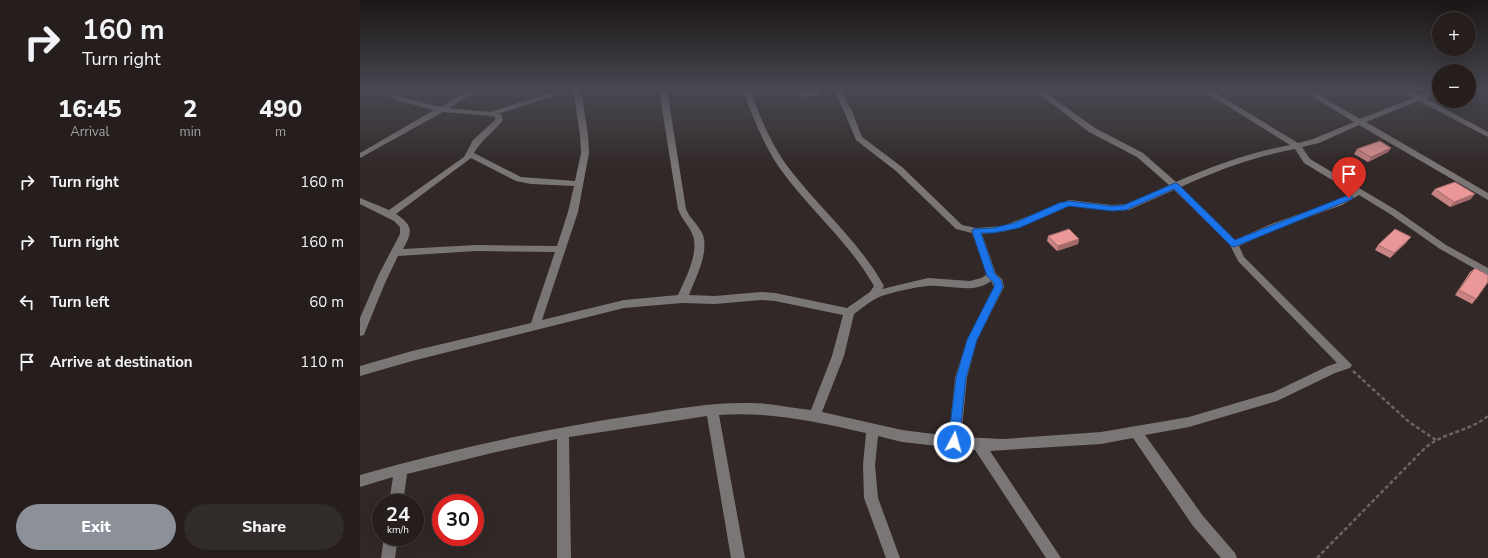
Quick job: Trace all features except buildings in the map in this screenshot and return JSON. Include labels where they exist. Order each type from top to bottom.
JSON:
[{"type":"street","points":[[360,156],[429,116]]},
{"type":"street","points":[[389,214],[470,154],[476,142],[499,120],[498,116]]},
{"type":"street","points":[[534,326],[573,212],[585,153],[581,116]]},
{"type":"street","points":[[666,116],[682,209],[684,216],[698,234],[700,242],[699,254],[682,299]]},
{"type":"street","points":[[756,116],[774,152],[791,176],[864,262],[879,285],[879,288],[874,295],[849,312],[838,356],[815,416]]},
{"type":"street","points":[[850,116],[859,138],[899,169],[958,227],[976,231],[1016,226],[1069,203],[1112,208],[1126,208],[1204,173],[1236,161],[1271,151],[1316,141],[1375,116]]},
{"type":"street","points":[[360,481],[401,469],[498,445],[712,409],[754,408],[815,416],[902,436],[979,445],[1003,446],[1101,438],[1189,422],[1278,396],[1332,370],[1346,365],[1241,259],[1236,252],[1234,244],[1175,186],[1140,155],[1092,130],[1073,116]]},
{"type":"street","points":[[1248,116],[1297,146],[1307,161],[1406,220],[1443,247],[1488,272]]},
{"type":"street","points":[[1350,116],[1488,197]]},
{"type":"street","points":[[1453,116],[1488,135]]},
{"type":"street","points":[[470,154],[519,179],[579,184]]},
{"type":"street","points":[[1234,244],[1277,225],[1339,202],[1358,192]]},
{"type":"street","points":[[360,201],[389,214],[402,223],[406,229],[403,239],[382,278],[360,332]]},
{"type":"street","points":[[954,442],[961,378],[972,340],[999,287],[998,282],[991,276],[976,231]]},
{"type":"street","points":[[395,253],[476,248],[560,249]]},
{"type":"street","points":[[874,295],[929,282],[970,285],[980,283],[987,280],[991,276]]},
{"type":"street","points":[[360,371],[412,356],[624,304],[682,299],[715,300],[761,296],[775,297],[849,312]]},
{"type":"street","points":[[712,409],[738,558]]},
{"type":"street","points":[[873,430],[869,465],[871,498],[894,558]]},
{"type":"street","points":[[1135,431],[1198,521],[1230,558]]},
{"type":"street","points":[[563,433],[564,558]]},
{"type":"street","points":[[979,445],[1054,558]]},
{"type":"street","points":[[397,494],[401,469]]},
{"type":"street","points":[[388,558],[390,546]]},
{"type":"path","points":[[1346,365],[1409,422],[1436,440]]},
{"type":"path","points":[[1317,558],[1414,458],[1436,440],[1465,431],[1488,416]]},
{"type":"route","points":[[954,442],[961,378],[972,340],[999,287],[998,282],[991,276],[976,231],[1004,229],[1016,226],[1069,203],[1100,207],[1126,208],[1175,186],[1234,244],[1256,236],[1277,225],[1349,198]]}]
